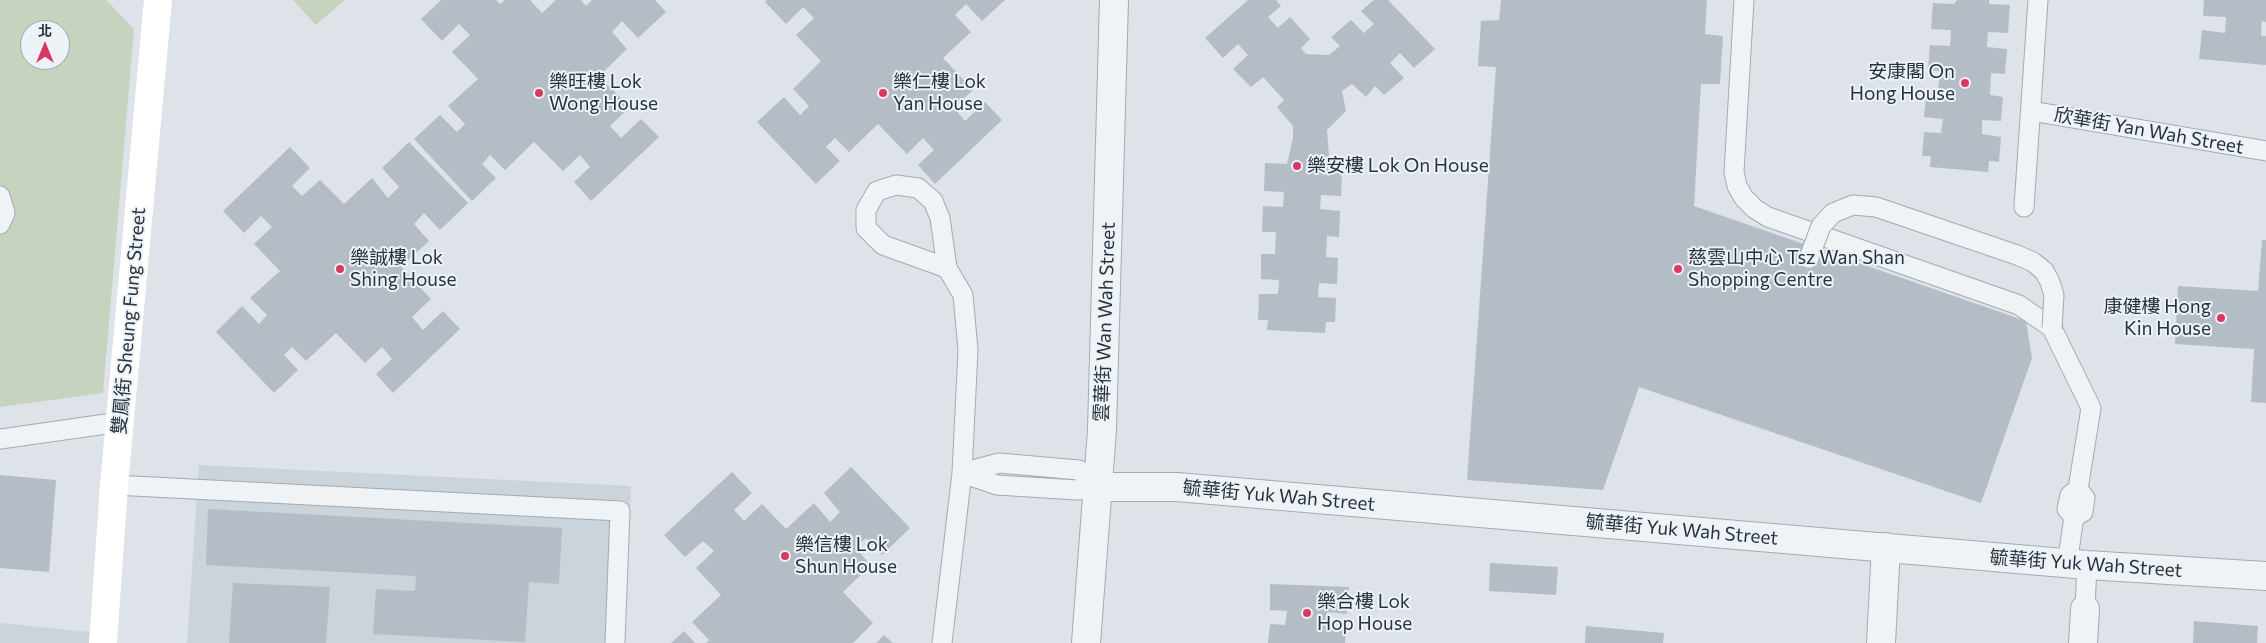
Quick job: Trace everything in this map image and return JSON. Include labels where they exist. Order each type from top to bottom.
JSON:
[{"type":"street","name":"雙鳳街 Sheung Fung Street","points":[[103,643],[114,485],[158,0]]},
{"type":"street","name":"雲華街 Wan Wah Street","points":[[1086,643],[1102,421],[1114,0]]},
{"type":"street","name":"毓華街 Yuk Wah Street","points":[[1098,487],[1177,487],[2077,565],[2266,576]]},
{"type":"street","points":[[1881,643],[1886,547]]},
{"type":"street","points":[[2083,643],[2085,609]]},
{"type":"lane","points":[[1744,0],[1734,172],[1737,186],[1744,198],[1755,209],[1768,217],[2019,305],[2052,328]]},
{"type":"lane","points":[[2024,207],[2038,0]]},
{"type":"lane","name":"欣華街 Yan Wah Street","points":[[2031,111],[2266,151]]},
{"type":"lane","points":[[942,643],[962,473],[967,340],[963,295],[947,268],[940,218],[933,201],[918,188],[896,185],[877,191],[866,210],[866,228],[883,244],[947,268]]},
{"type":"lane","points":[[0,196],[5,214],[0,224]]},
{"type":"lane","points":[[1809,258],[1821,226],[1833,214],[1853,205],[1876,207],[2018,255],[2033,262],[2044,271],[2054,295],[2052,328],[2090,408],[2078,489],[2085,498],[2083,512],[2074,517],[2077,565],[2085,609]]},
{"type":"lane","points":[[0,439],[120,422]]},
{"type":"lane","points":[[962,473],[997,485],[1077,490],[1098,487]]},
{"type":"lane","points":[[114,485],[620,511],[615,643]]},
{"type":"shaded area","points":[[199,465],[631,486],[624,643],[187,643]]},
{"type":"shaded area","points":[[0,623],[90,632],[89,643],[0,643]]},
{"type":"green space","points":[[0,0],[106,0],[134,29],[103,393],[0,407]]},
{"type":"green space","points":[[293,0],[345,0],[316,25]]},
{"type":"building","name":"樂旺樓 Lok Wong House","points":[[441,0],[496,0],[500,4],[505,0],[530,0],[542,13],[556,0],[581,0],[586,6],[592,0],[655,0],[666,12],[638,38],[622,21],[612,32],[627,49],[599,76],[630,107],[610,126],[621,138],[641,119],[659,137],[591,201],[574,182],[590,167],[580,155],[563,171],[534,142],[505,170],[490,155],[482,164],[496,178],[472,201],[414,139],[440,115],[457,132],[465,124],[448,106],[478,79],[452,52],[470,35],[459,24],[442,41],[421,19]]},
{"type":"building","name":"樂仁樓 Lok Yan House","points":[[767,0],[1005,0],[982,21],[966,4],[955,15],[971,32],[943,58],[973,90],[954,108],[965,121],[985,102],[1002,120],[935,184],[918,165],[934,150],[923,138],[907,154],[878,124],[849,152],[835,138],[826,147],[840,161],[816,184],[757,122],[784,97],[800,115],[809,106],[793,89],[821,61],[796,35],[814,18],[803,7],[786,24],[765,2]]},
{"type":"building","name":"樂安樓 Lok On House","points":[[1248,0],[1276,0],[1281,6],[1268,17],[1278,28],[1290,17],[1310,39],[1301,48],[1306,54],[1329,55],[1340,46],[1331,37],[1351,20],[1364,33],[1374,24],[1361,11],[1374,0],[1388,0],[1435,49],[1414,68],[1400,53],[1390,63],[1404,78],[1384,95],[1375,86],[1366,97],[1352,84],[1342,91],[1346,111],[1327,130],[1330,169],[1342,169],[1341,196],[1321,195],[1320,209],[1340,211],[1339,237],[1327,236],[1326,257],[1338,258],[1337,284],[1319,283],[1318,297],[1336,298],[1335,322],[1326,322],[1325,333],[1267,330],[1268,320],[1258,320],[1259,294],[1278,294],[1279,280],[1261,279],[1261,254],[1275,254],[1276,232],[1262,232],[1263,206],[1283,207],[1284,192],[1264,191],[1265,163],[1287,164],[1293,138],[1293,126],[1277,107],[1284,100],[1263,77],[1251,87],[1233,69],[1248,55],[1238,44],[1223,58],[1205,38]]},
{"type":"building","name":"慈雲山中心 Tsz Wan Shan Shopping Centre","points":[[1501,0],[1707,0],[1705,34],[1723,36],[1720,84],[1701,84],[1694,206],[2026,321],[2032,358],[1981,503],[1639,387],[1603,490],[1467,480],[1496,67],[1478,66],[1481,21],[1499,20]]},
{"type":"building","name":"安康閣 On Hong House","points":[[1957,0],[1989,0],[1989,4],[2010,5],[2008,33],[1988,32],[1987,47],[2007,49],[2005,74],[1991,73],[1990,95],[2003,97],[2001,121],[1982,120],[1982,134],[2001,137],[1999,162],[1989,161],[1988,172],[1930,167],[1931,156],[1922,156],[1924,132],[1941,133],[1943,119],[1924,117],[1927,91],[1938,91],[1940,71],[1928,70],[1930,45],[1950,46],[1951,30],[1931,29],[1933,3],[1954,4]]},
{"type":"building","points":[[2204,0],[2266,0],[2266,22],[2262,21],[2261,36],[2266,36],[2266,65],[2199,59],[2202,30],[2225,33],[2226,17],[2203,16]]},
{"type":"building","name":"樂誠樓 Lok Shing House","points":[[409,142],[468,203],[440,230],[424,213],[414,224],[429,241],[401,267],[431,299],[412,317],[423,330],[443,311],[460,329],[393,393],[376,374],[392,359],[382,347],[365,363],[336,333],[306,361],[292,347],[284,355],[298,370],[274,393],[216,332],[242,306],[259,324],[267,315],[250,298],[280,271],[254,244],[272,227],[261,216],[244,233],[223,211],[290,147],[310,168],[292,186],[302,196],[320,180],[344,204],[372,178],[388,198],[399,187],[382,168]]},
{"type":"building","name":"康健樓 Hong Kin House","points":[[2262,240],[2266,240],[2266,403],[2251,402],[2254,349],[2175,344],[2178,286],[2258,291]]},
{"type":"building","name":"樂信樓 Lok Shun House","points":[[851,467],[910,528],[882,555],[866,538],[855,548],[871,565],[843,592],[873,623],[853,643],[706,643],[709,640],[692,622],[721,595],[696,568],[714,551],[703,541],[685,557],[664,535],[732,472],[752,493],[734,510],[744,521],[762,504],[786,529],[814,503],[830,522],[840,512],[824,493]]},
{"type":"building","points":[[0,475],[56,480],[49,572],[0,568]]},
{"type":"building","points":[[208,509],[562,528],[559,584],[529,582],[525,642],[373,634],[376,589],[415,591],[416,576],[206,565]]},
{"type":"building","points":[[1490,563],[1558,567],[1556,595],[1489,591]]},
{"type":"building","points":[[233,583],[330,587],[326,643],[229,643]]},
{"type":"building","name":"樂合樓 Lok Hop House","points":[[1270,584],[1349,587],[1347,614],[1327,612],[1326,628],[1346,629],[1345,643],[1268,643],[1270,624],[1285,625],[1287,611],[1270,610]]},
{"type":"building","points":[[2194,621],[2258,626],[2257,643],[2193,643]]},
{"type":"building","points":[[1586,626],[1664,633],[1663,643],[1585,643]]},
{"type":"building","points":[[684,631],[695,643],[671,643]]},
{"type":"building","points":[[884,635],[893,643],[876,643]]},
{"type":"place","name":"安康閣 On Hong House","points":[[1965,83]]},
{"type":"place","name":"樂旺樓 Lok Wong House","points":[[539,93]]},
{"type":"place","name":"樂仁樓 Lok Yan House","points":[[883,93]]},
{"type":"place","name":"樂安樓 Lok On House","points":[[1297,166]]},
{"type":"place","name":"樂誠樓 Lok Shing House","points":[[340,269]]},
{"type":"place","name":"慈雲山中心 Tsz Wan Shan Shopping Centre","points":[[1678,269]]},
{"type":"place","name":"康健樓 Hong Kin House","points":[[2221,318]]},
{"type":"place","name":"樂信樓 Lok Shun House","points":[[785,556]]},
{"type":"place","name":"樂合樓 Lok Hop House","points":[[1307,613]]}]
